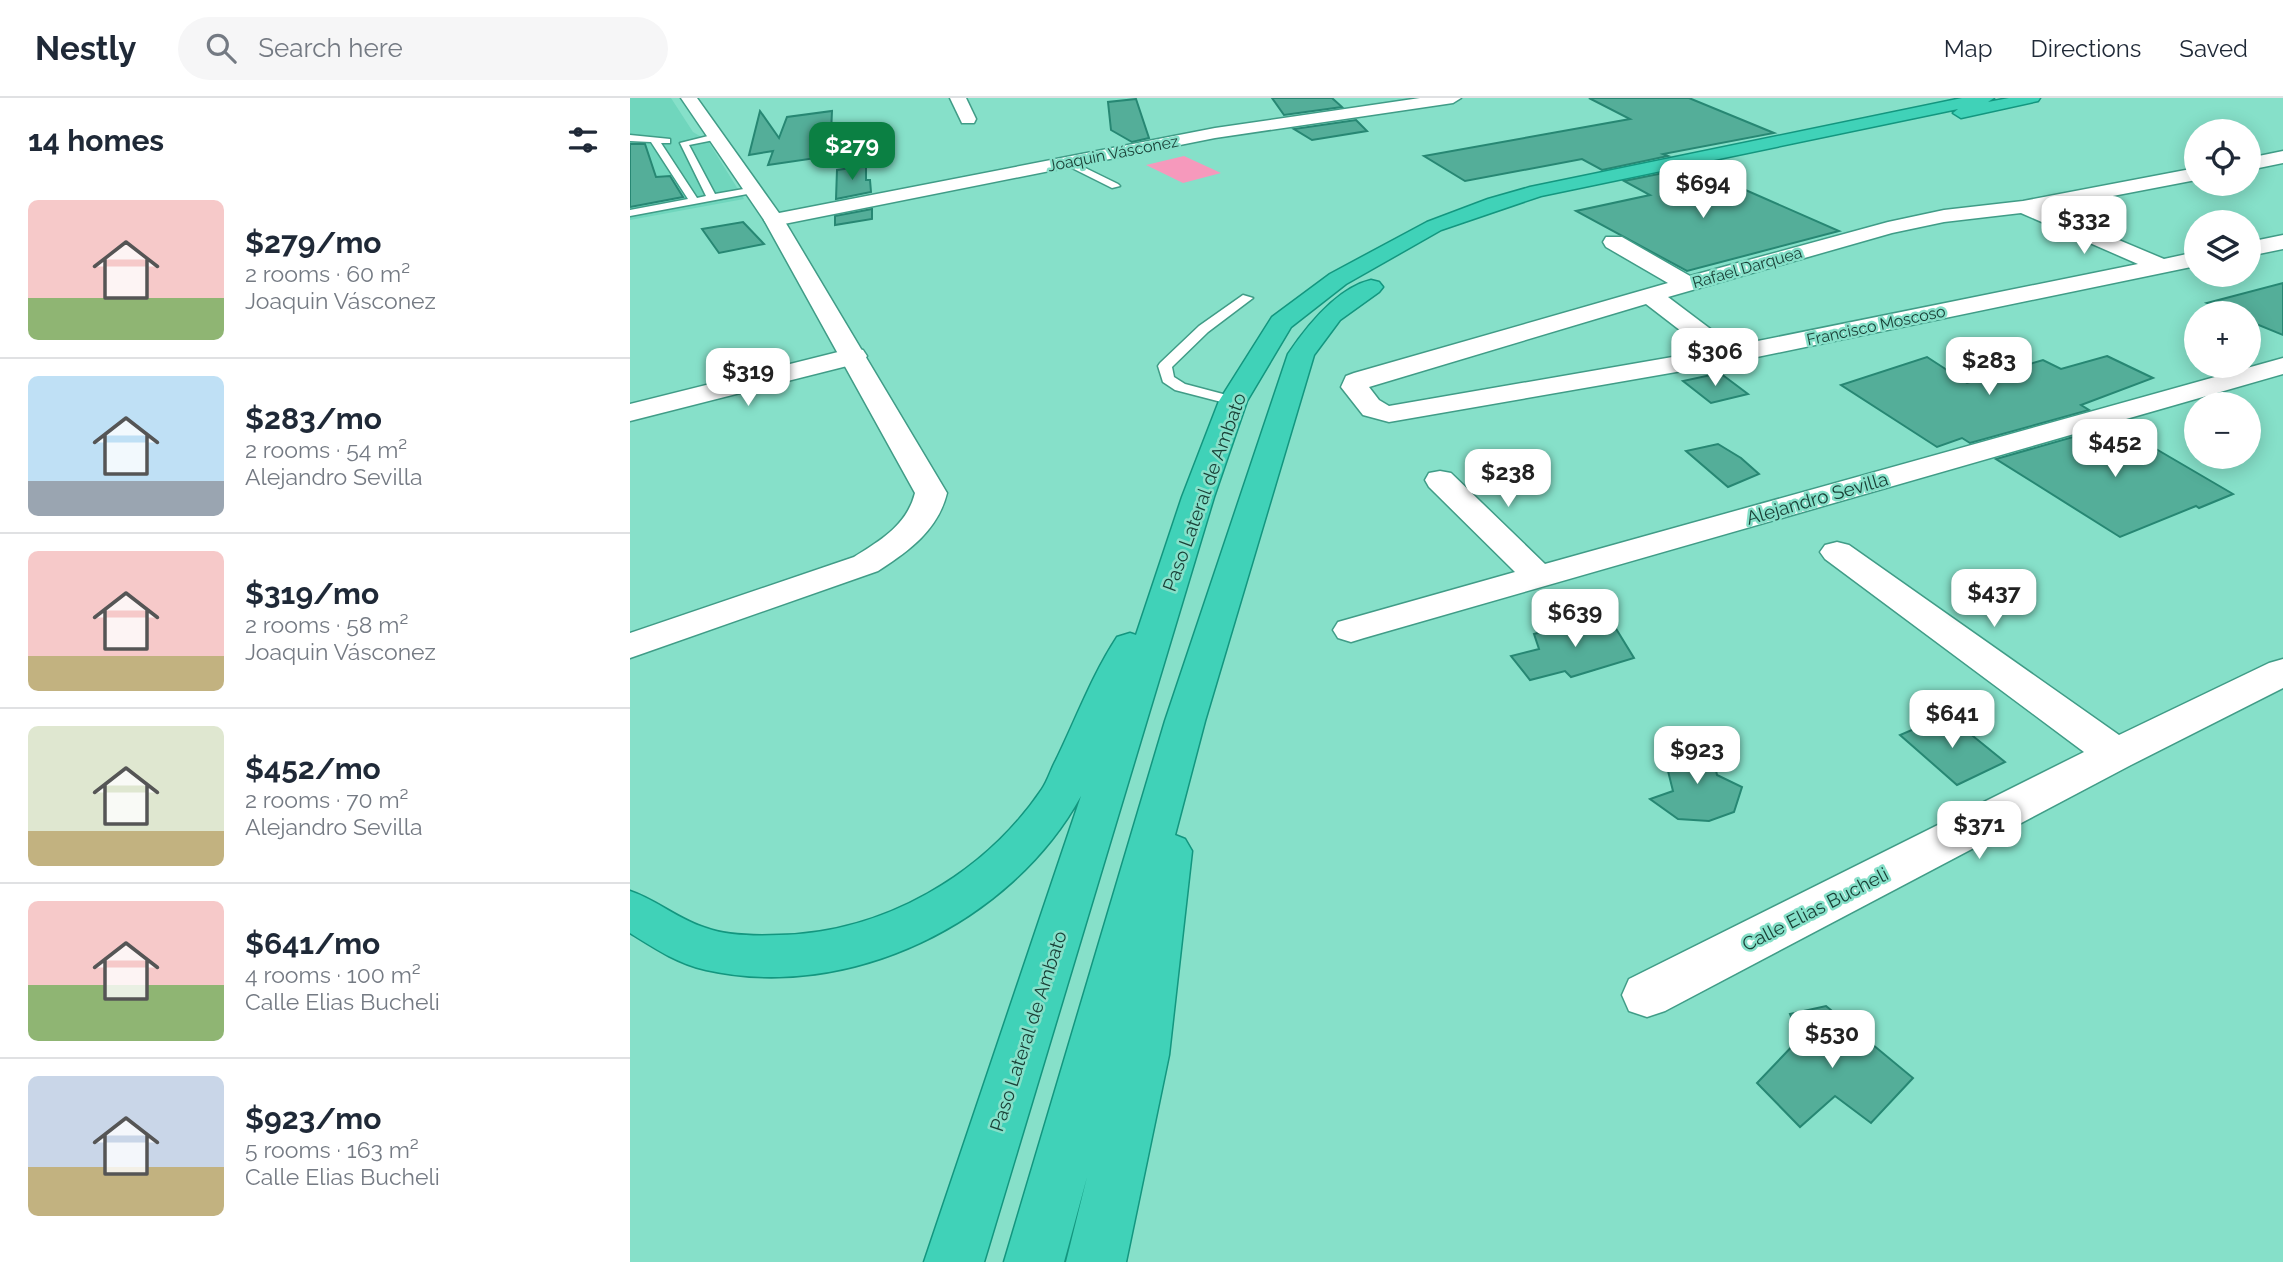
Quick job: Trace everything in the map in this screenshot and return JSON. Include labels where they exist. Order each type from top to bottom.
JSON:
[{"type":"highway","name":"Paso Lateral de Ambato","points":[[1034,1262],[1185,721],[1301,354],[1331,315],[1398,268],[1462,233],[1491,221],[1561,198],[1900,121],[1986,98]]},
{"type":"highway","name":"Paso Lateral de Ambato","points":[[954,1262],[1198,497],[1233,401],[1281,322],[1338,279],[1434,226],[1494,203],[1537,191],[2032,98]]},
{"type":"highway","points":[[630,909],[703,948],[744,955],[802,958],[886,938],[955,902],[1018,851],[1059,797],[1198,497]]},
{"type":"highway","points":[[1096,1262],[1143,1055],[1185,721]]},
{"type":"street","points":[[630,646],[866,564],[893,547],[918,525],[929,509],[931,493],[774,220],[690,98]]},
{"type":"street","points":[[958,98],[968,119]]},
{"type":"street","name":"Joaquin Vásconez","points":[[774,220],[1215,133],[1453,98]]},
{"type":"street","points":[[2261,162],[2283,157]]},
{"type":"street","name":"Rafael Darquea","points":[[1389,414],[1377,414],[1370,410],[1355,387],[1356,382],[1888,228],[1944,216],[2023,207],[2184,176]]},
{"type":"street","points":[[2023,207],[2161,266]]},
{"type":"street","points":[[1614,242],[1687,284]]},
{"type":"street","points":[[2261,247],[2283,242]]},
{"type":"street","name":"Francisco Moscoso","points":[[1389,414],[1728,355],[2184,261]]},
{"type":"street","points":[[1650,295],[1728,355]]},
{"type":"street","points":[[630,413],[854,356]]},
{"type":"street","name":"Alejandro Sevilla","points":[[1350,630],[2283,366]]},
{"type":"street","points":[[1440,481],[1539,577]]},
{"type":"street","points":[[1837,552],[2116,754]]},
{"type":"street","name":"Calle Elias Bucheli","points":[[1647,995],[2116,754],[2283,672]]},
{"type":"lane","points":[[630,138],[687,141],[716,136]]},
{"type":"lane","points":[[655,141],[694,201]]},
{"type":"lane","points":[[687,141],[685,145],[712,198]]},
{"type":"lane","points":[[1067,162],[1115,186]]},
{"type":"lane","points":[[630,213],[755,190]]},
{"type":"lane","points":[[1233,401],[1180,387],[1168,379],[1165,366],[1187,341],[1219,315],[1247,298]]},
{"type":"shaded area","points":[[630,98],[671,98],[693,132],[708,141],[744,199],[630,220]]},
{"type":"shaded area","points":[[1184,156],[1221,173],[1183,183],[1146,165]]},
{"type":"building","points":[[1272,98],[1332,98],[1342,107],[1284,115]]},
{"type":"building","points":[[1589,98],[1689,98],[1774,133],[1663,154],[1668,156],[1602,170],[1582,159],[1465,181],[1424,156],[1630,119]]},
{"type":"building","points":[[1136,99],[1149,138],[1132,142],[1111,130],[1108,102]]},
{"type":"building","points":[[760,111],[779,138],[787,117],[832,111],[830,156],[768,165],[773,151],[749,155]]},
{"type":"building","points":[[1356,120],[1367,131],[1312,140],[1294,129]]},
{"type":"building","points":[[630,144],[645,144],[656,177],[670,176],[683,197],[630,207]]},
{"type":"building","points":[[866,166],[866,180],[870,180],[871,192],[836,199],[837,170]]},
{"type":"building","points":[[1693,167],[1839,231],[1687,271],[1576,211],[1650,195],[1624,181]]},
{"type":"building","points":[[872,209],[872,219],[835,225],[835,216]]},
{"type":"building","points":[[743,222],[764,244],[719,253],[702,229]]},
{"type":"building","points":[[2283,283],[2283,335],[2261,326],[2261,301],[2215,301]]},
{"type":"building","points":[[2107,356],[2153,378],[2081,405],[2089,410],[1970,443],[1962,438],[1937,447],[1841,385],[1927,357],[1967,383],[2043,360],[2061,369]]},
{"type":"building","points":[[1720,373],[1748,394],[1711,403],[1683,381]]},
{"type":"building","points":[[2115,425],[2184,465],[2184,469],[2190,469],[2233,494],[2120,537],[1996,459]]},
{"type":"building","points":[[1718,444],[1741,458],[1759,474],[1728,487],[1686,451]]},
{"type":"building","points":[[1607,614],[1634,658],[1571,677],[1565,671],[1530,680],[1511,656],[1539,649],[1534,634]]},
{"type":"building","points":[[1947,715],[2005,762],[1957,785],[1900,735]]},
{"type":"building","points":[[1709,738],[1717,775],[1742,787],[1734,812],[1709,821],[1678,819],[1650,799],[1673,791],[1664,755]]},
{"type":"building","points":[[1826,1006],[1913,1078],[1871,1123],[1835,1096],[1800,1127],[1757,1083],[1800,1038],[1790,1014]]}]
